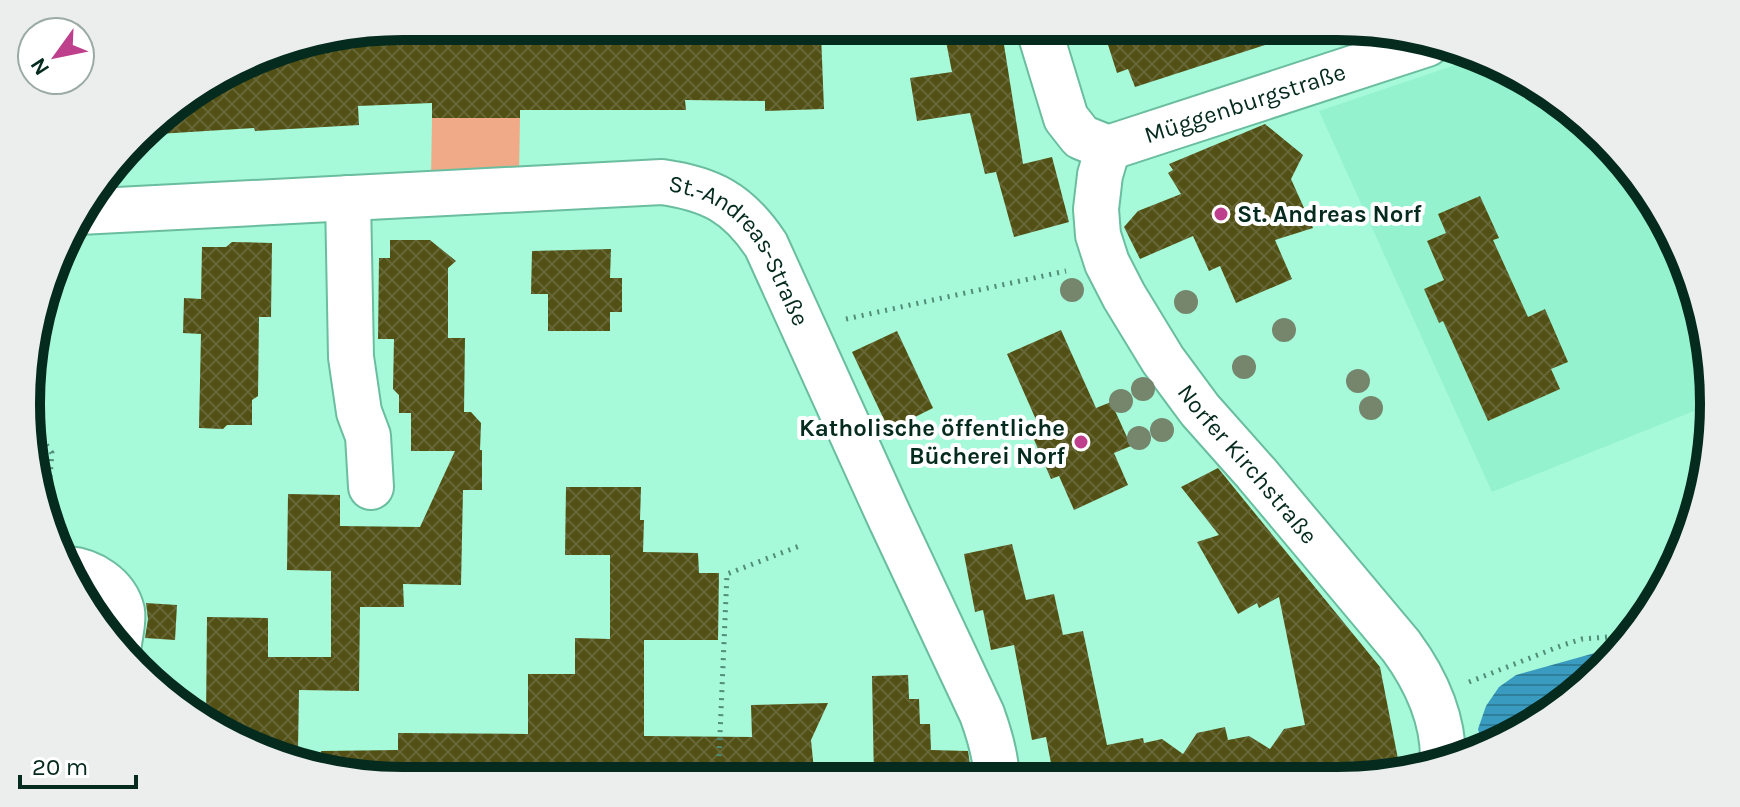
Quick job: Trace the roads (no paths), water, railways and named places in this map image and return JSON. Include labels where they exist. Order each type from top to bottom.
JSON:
[{"type":"street","points":[[1042,40],[1066,118],[1081,137],[1108,148]]},
{"type":"street","name":"Müggenburgstraße","points":[[1108,148],[1414,48]]},
{"type":"street","name":"Norfer Kirchstraße","points":[[1108,148],[1100,175],[1096,209],[1098,235],[1107,263],[1124,296],[1163,360],[1200,410],[1419,669],[1440,728],[1442,751]]},
{"type":"street","name":"St.-Andreas-Straße","points":[[96,211],[662,182],[689,186],[726,203],[754,227],[766,245],[982,714],[991,737],[996,767]]},
{"type":"street","points":[[348,198],[351,357],[359,412],[368,436],[371,487]]},
{"type":"street","points":[[81,571],[96,576],[117,600],[122,613],[120,631]]},
{"type":"water","points":[[1603,651],[1558,692],[1480,737],[1478,729],[1486,706],[1499,687],[1516,675]]},
{"type":"place","name":"St. Andreas Norf","points":[[1221,214]]},
{"type":"place","name":"Katholische öffentliche Bücherei Norf","points":[[1081,442]]}]
